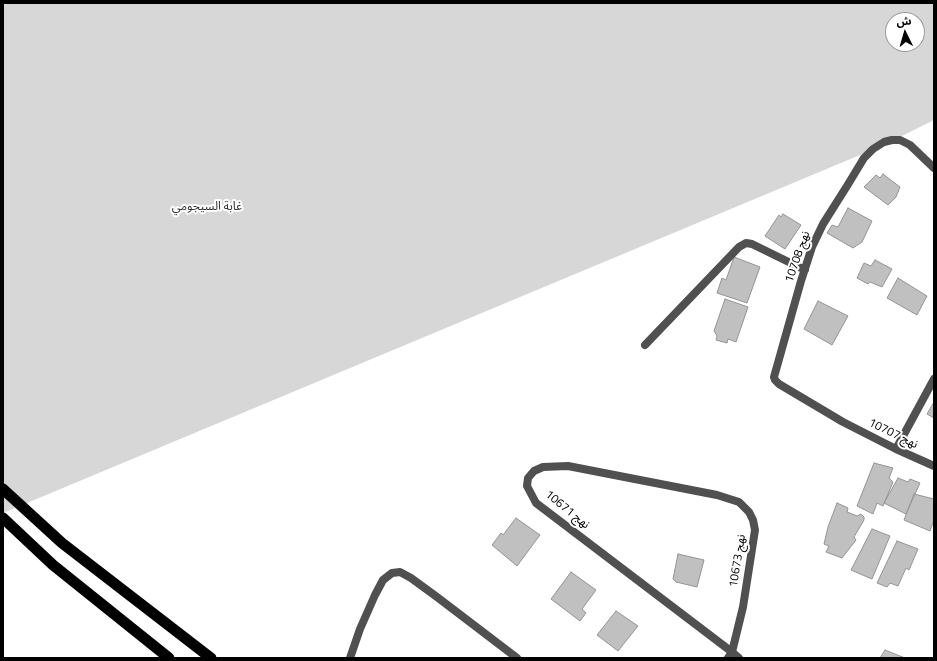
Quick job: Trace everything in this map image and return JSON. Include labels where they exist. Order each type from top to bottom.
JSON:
[{"type":"highway","points":[[3,489],[62,543],[211,658]]},
{"type":"highway","points":[[3,518],[53,565],[169,658]]},
{"type":"street","name":"نهج 10708","points":[[843,422],[779,384],[774,377],[812,248],[823,224],[864,158],[873,149],[884,142],[900,140],[910,145],[934,168]]},
{"type":"street","points":[[645,346],[739,247],[746,243],[752,244],[805,270]]},
{"type":"street","points":[[896,449],[934,379]]},
{"type":"street","name":"نهج 10707","points":[[843,422],[896,449],[934,466]]},
{"type":"street","name":"نهج 10671","points":[[717,495],[568,466],[543,467],[534,471],[528,478],[527,486],[536,503],[730,655],[739,658]]},
{"type":"street","name":"نهج 10673","points":[[717,495],[739,502],[750,512],[755,530],[743,607],[730,655]]},
{"type":"street","points":[[350,658],[360,628],[383,580],[392,573],[400,572],[437,597],[517,658]]},
{"type":"green space","name":"غابة السيجومي","points":[[3,3],[934,3],[934,120],[884,145],[3,513]]},
{"type":"building","points":[[883,174],[900,187],[896,197],[888,205],[864,187],[876,175],[880,178]]},
{"type":"building","points":[[848,208],[872,221],[862,242],[853,248],[827,233],[832,225],[838,227]]},
{"type":"building","points":[[783,214],[801,225],[785,249],[765,236],[779,215],[781,217]]},
{"type":"building","points":[[734,257],[760,267],[747,303],[717,293],[722,278],[726,280]]},
{"type":"building","points":[[875,260],[892,269],[882,287],[870,282],[868,284],[857,278],[864,263],[871,266]]},
{"type":"building","points":[[898,278],[927,296],[917,315],[887,298]]},
{"type":"building","points":[[725,299],[748,307],[736,342],[728,339],[727,343],[716,340],[717,336],[714,331]]},
{"type":"building","points":[[818,301],[848,316],[832,345],[804,329]]},
{"type":"building","points":[[934,402],[934,418],[927,414]]},
{"type":"building","points":[[874,463],[893,468],[889,478],[893,482],[883,506],[877,503],[873,514],[857,506]]},
{"type":"building","points":[[898,478],[908,482],[910,479],[920,483],[906,514],[884,503]]},
{"type":"building","points":[[914,494],[934,499],[934,520],[930,531],[904,520]]},
{"type":"building","points":[[837,503],[848,508],[847,512],[857,516],[861,514],[864,517],[864,520],[854,537],[856,540],[842,558],[826,552],[829,546],[824,544],[828,527]]},
{"type":"building","points":[[516,518],[540,535],[517,566],[492,545],[501,533],[503,535]]},
{"type":"building","points":[[872,529],[890,536],[872,579],[851,570]]},
{"type":"building","points":[[897,541],[918,549],[909,570],[906,568],[898,586],[890,583],[887,587],[877,583]]},
{"type":"building","points":[[678,554],[704,560],[697,587],[676,582],[673,579]]},
{"type":"building","points":[[571,572],[596,590],[582,609],[586,613],[580,621],[551,599]]},
{"type":"building","points":[[616,611],[638,626],[618,651],[597,635]]},
{"type":"building","points":[[885,650],[905,658],[880,658]]}]
